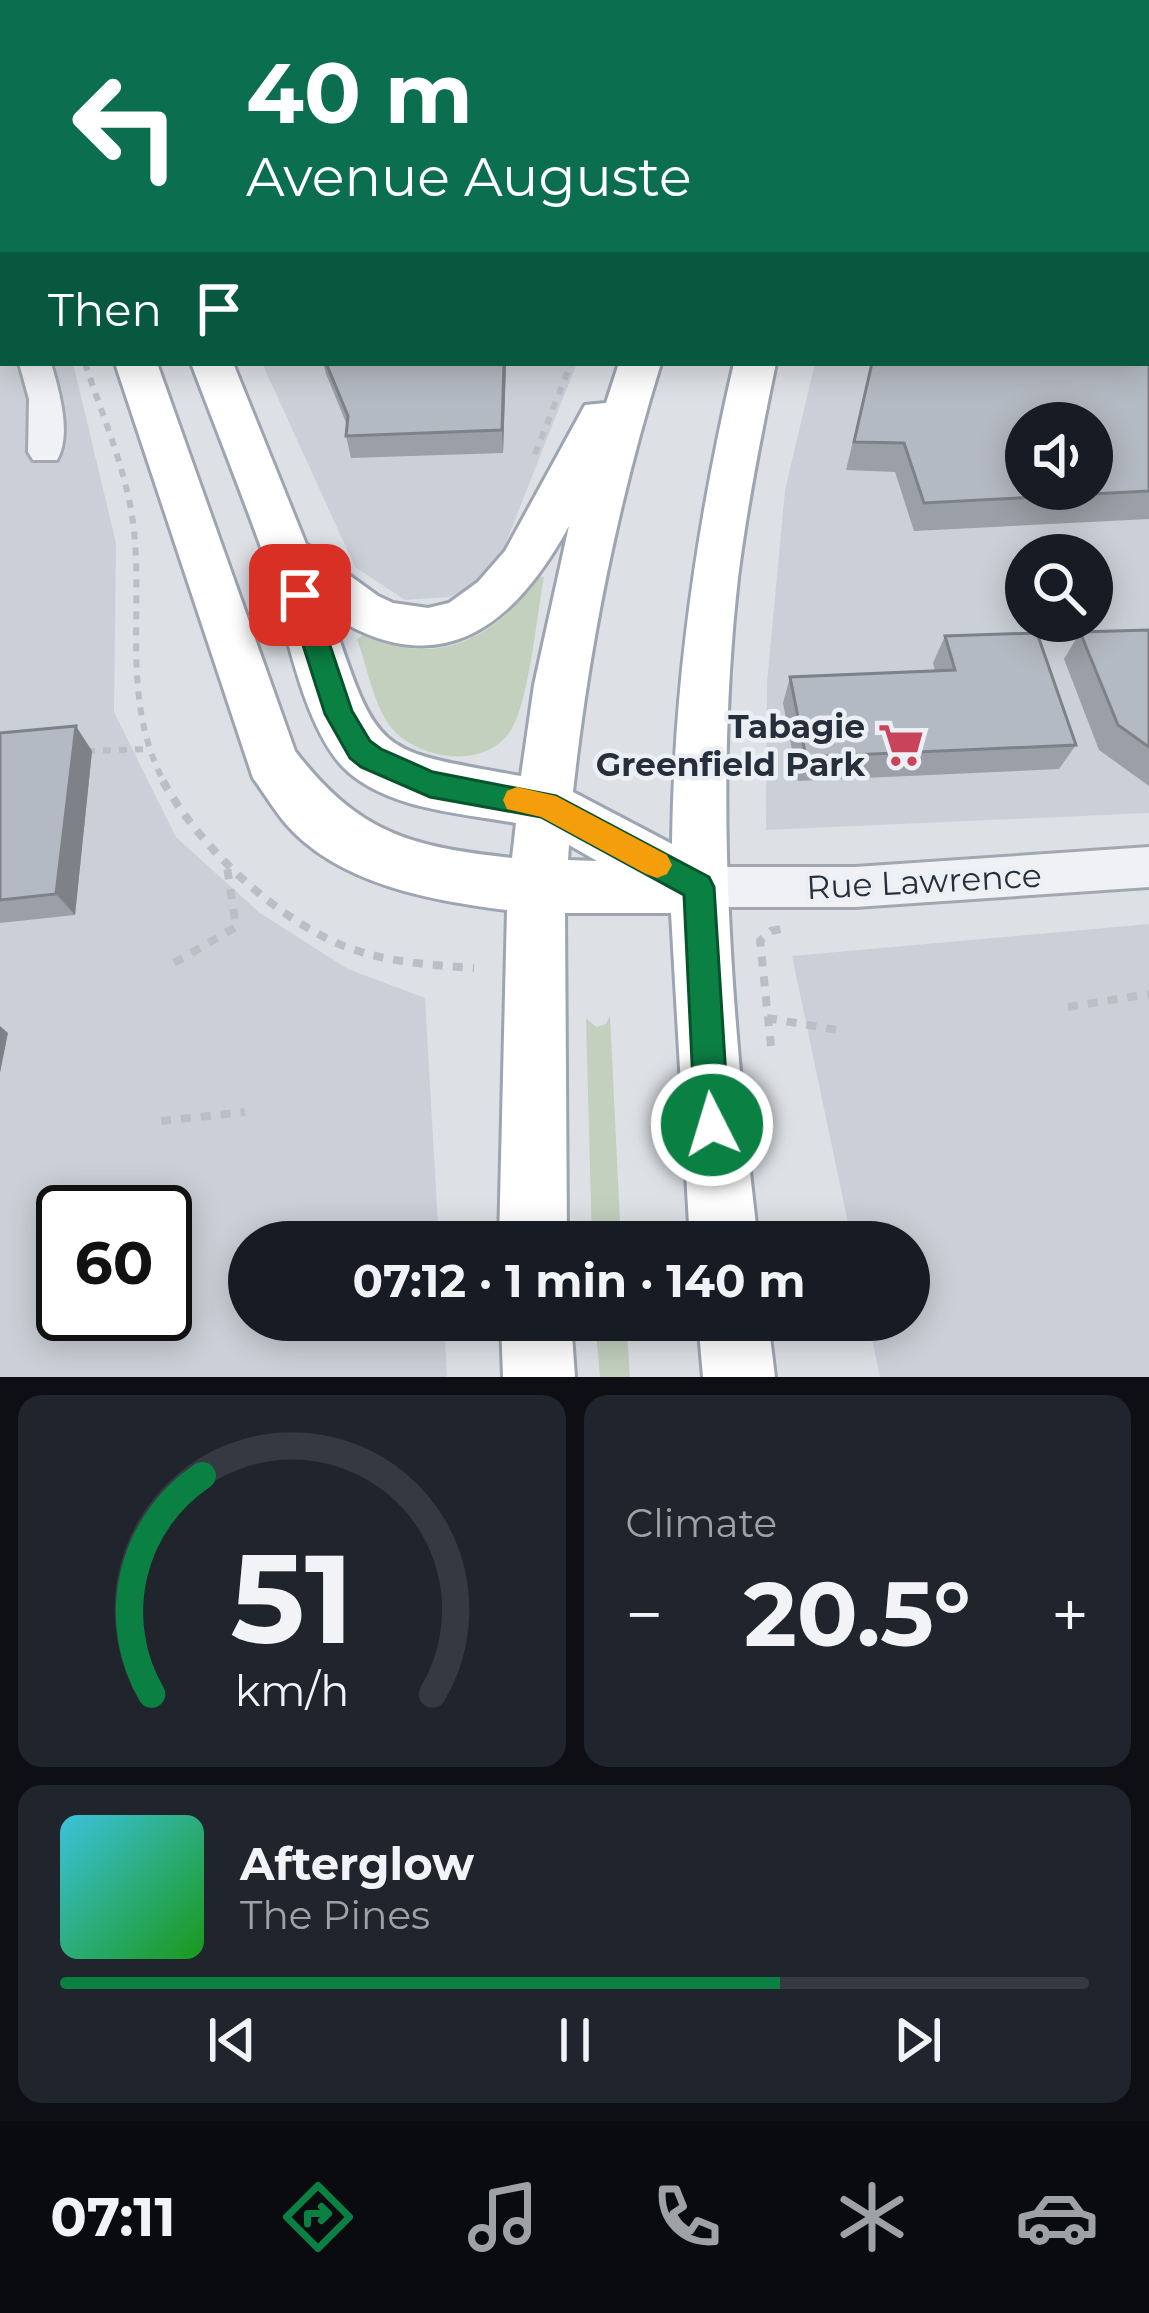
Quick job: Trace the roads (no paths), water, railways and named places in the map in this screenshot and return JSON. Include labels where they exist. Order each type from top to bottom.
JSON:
[{"type":"main road","points":[[137,366],[265,744],[293,796],[320,825],[388,862],[433,872],[539,884],[699,887]]},
{"type":"main road","points":[[213,366],[287,555],[339,714],[360,749],[382,766],[417,781],[546,805],[699,887]]},
{"type":"main road","points":[[287,555],[361,608],[394,624],[436,628],[470,617],[492,602],[516,574],[627,366]]},
{"type":"main road","points":[[533,1221],[531,1042],[546,805],[592,524],[639,366]]},
{"type":"main road","points":[[722,1221],[709,1092],[699,887],[704,705],[717,577],[740,424],[754,366]]},
{"type":"main road","points":[[537,1341],[539,1377]]},
{"type":"main road","points":[[735,1341],[739,1377]]},
{"type":"street","points":[[35,366],[45,399],[45,452]]},
{"type":"street","name":"Rue Lawrence","points":[[699,887],[855,887],[1149,867]]},
{"type":"place","name":"Tabagie Greenfield Park","points":[[901,745]]}]
